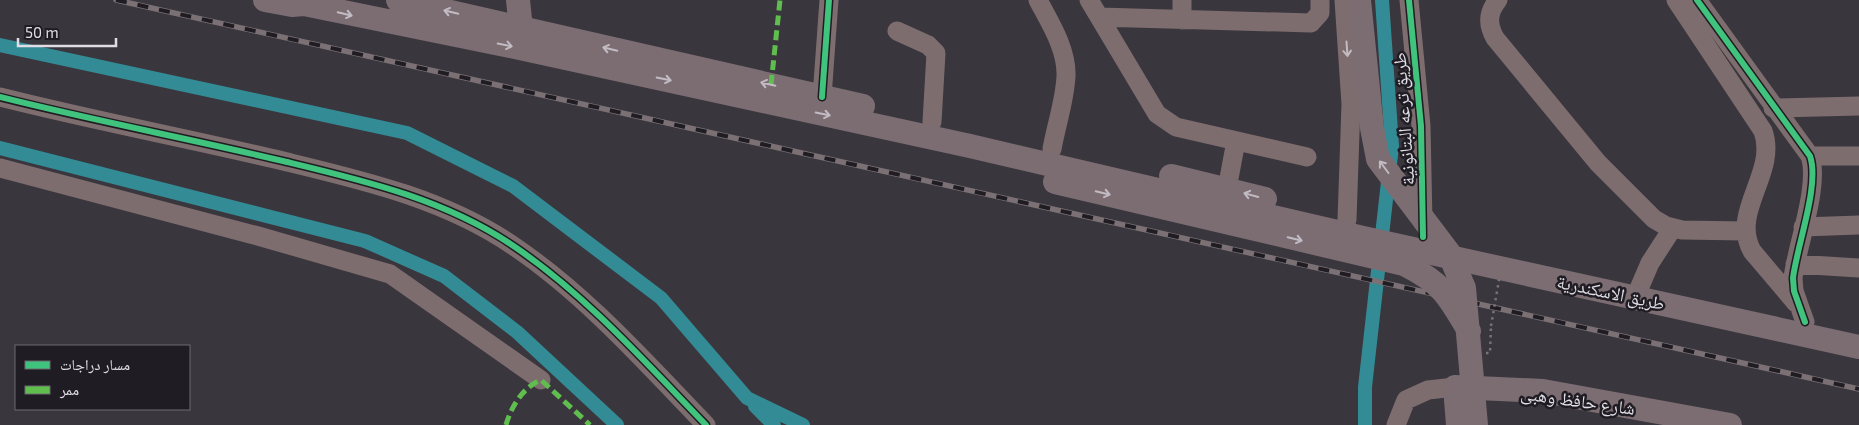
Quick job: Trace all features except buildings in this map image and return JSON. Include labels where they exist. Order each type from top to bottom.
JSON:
[{"type":"main road","points":[[265,0],[292,5],[302,2],[1359,228]]},
{"type":"main road","points":[[401,0],[521,29],[1227,189],[1359,228]]},
{"type":"main road","points":[[518,0],[521,29]]},
{"type":"main road","points":[[1359,0],[1372,128],[1378,159],[1449,253],[1480,329],[1476,425]]},
{"type":"main road","points":[[970,146],[985,158],[1001,166],[1055,182],[1404,264],[1430,277],[1480,329]]},
{"type":"main road","name":"طريق الاسكندرية","points":[[1359,228],[1638,291],[1813,323],[1859,334]]},
{"type":"main road","name":"طريق الاسكندرية","points":[[1399,238],[1423,237],[1638,291]]},
{"type":"main road","name":"طريق الاسكندرية","points":[[1813,323],[1859,347]]},
{"type":"main road","points":[[1455,387],[1458,425]]},
{"type":"main road","name":"شارع حافظ وهبى","points":[[1455,387],[1543,391],[1730,425]]},
{"type":"main road","points":[[1485,389],[1487,425]]},
{"type":"street","points":[[822,97],[829,0]]},
{"type":"street","points":[[1038,0],[1056,37],[1065,63],[1066,76],[1052,149]]},
{"type":"street","points":[[1089,0],[1157,114],[1163,120],[1176,128],[1307,157]]},
{"type":"street","points":[[1182,0],[1182,20]]},
{"type":"street","points":[[1099,17],[1311,23],[1320,13],[1320,0]]},
{"type":"street","points":[[1344,0],[1359,228]]},
{"type":"street","name":"طريق ترعه البتانونية","points":[[1409,0],[1421,126],[1423,237]]},
{"type":"street","points":[[1498,0],[1493,7],[1489,20],[1495,38],[1619,186],[1654,219],[1672,229],[1745,231]]},
{"type":"street","points":[[1676,0],[1766,138],[1767,156],[1765,165],[1746,220],[1745,231],[1752,251],[1813,323]]},
{"type":"street","points":[[1697,0],[1773,108],[1810,156],[1813,165],[1812,184],[1795,264],[1794,291],[1813,323]]},
{"type":"street","points":[[897,31],[928,46],[936,53],[932,122]]},
{"type":"street","points":[[0,97],[82,118],[243,151],[334,173],[386,187],[454,213],[515,246],[551,273],[604,320],[706,425]]},
{"type":"street","points":[[1773,108],[1859,106]]},
{"type":"street","points":[[1227,189],[1236,141]]},
{"type":"street","points":[[1810,156],[1859,156]]},
{"type":"street","points":[[0,168],[258,236],[390,274],[541,380]]},
{"type":"street","points":[[1803,227],[1859,225]]},
{"type":"street","points":[[1638,291],[1656,251],[1672,229]]},
{"type":"street","points":[[1795,264],[1859,268]]},
{"type":"street","points":[[1396,425],[1406,400],[1428,390],[1455,387]]},
{"type":"path","points":[[1490,353],[1480,329],[1500,274]]},
{"type":"waterway","points":[[1365,425],[1365,387],[1392,146],[1382,0]]},
{"type":"waterway","points":[[0,45],[407,133],[513,186],[661,298],[747,398],[803,425]]},
{"type":"waterway","points":[[0,148],[365,241],[444,276],[517,332],[617,425]]},
{"type":"waterway","points":[[755,406],[774,425]]},
{"type":"railway","points":[[116,0],[1859,389]]},
{"type":"marked path","points":[[771,85],[780,0]]},
{"type":"marked path","points":[[506,425],[511,411],[519,398],[529,387],[541,380],[590,425]]},
{"type":"cycle path","points":[[822,97],[829,0]]},
{"type":"cycle path","points":[[1409,0],[1421,126],[1423,237]]},
{"type":"cycle path","points":[[1697,0],[1810,156],[1812,168],[1810,199],[1793,278],[1794,291],[1805,322]]},
{"type":"cycle path","points":[[0,97],[346,177],[405,194],[434,204],[462,217],[515,247],[567,287],[615,331],[706,425]]}]
